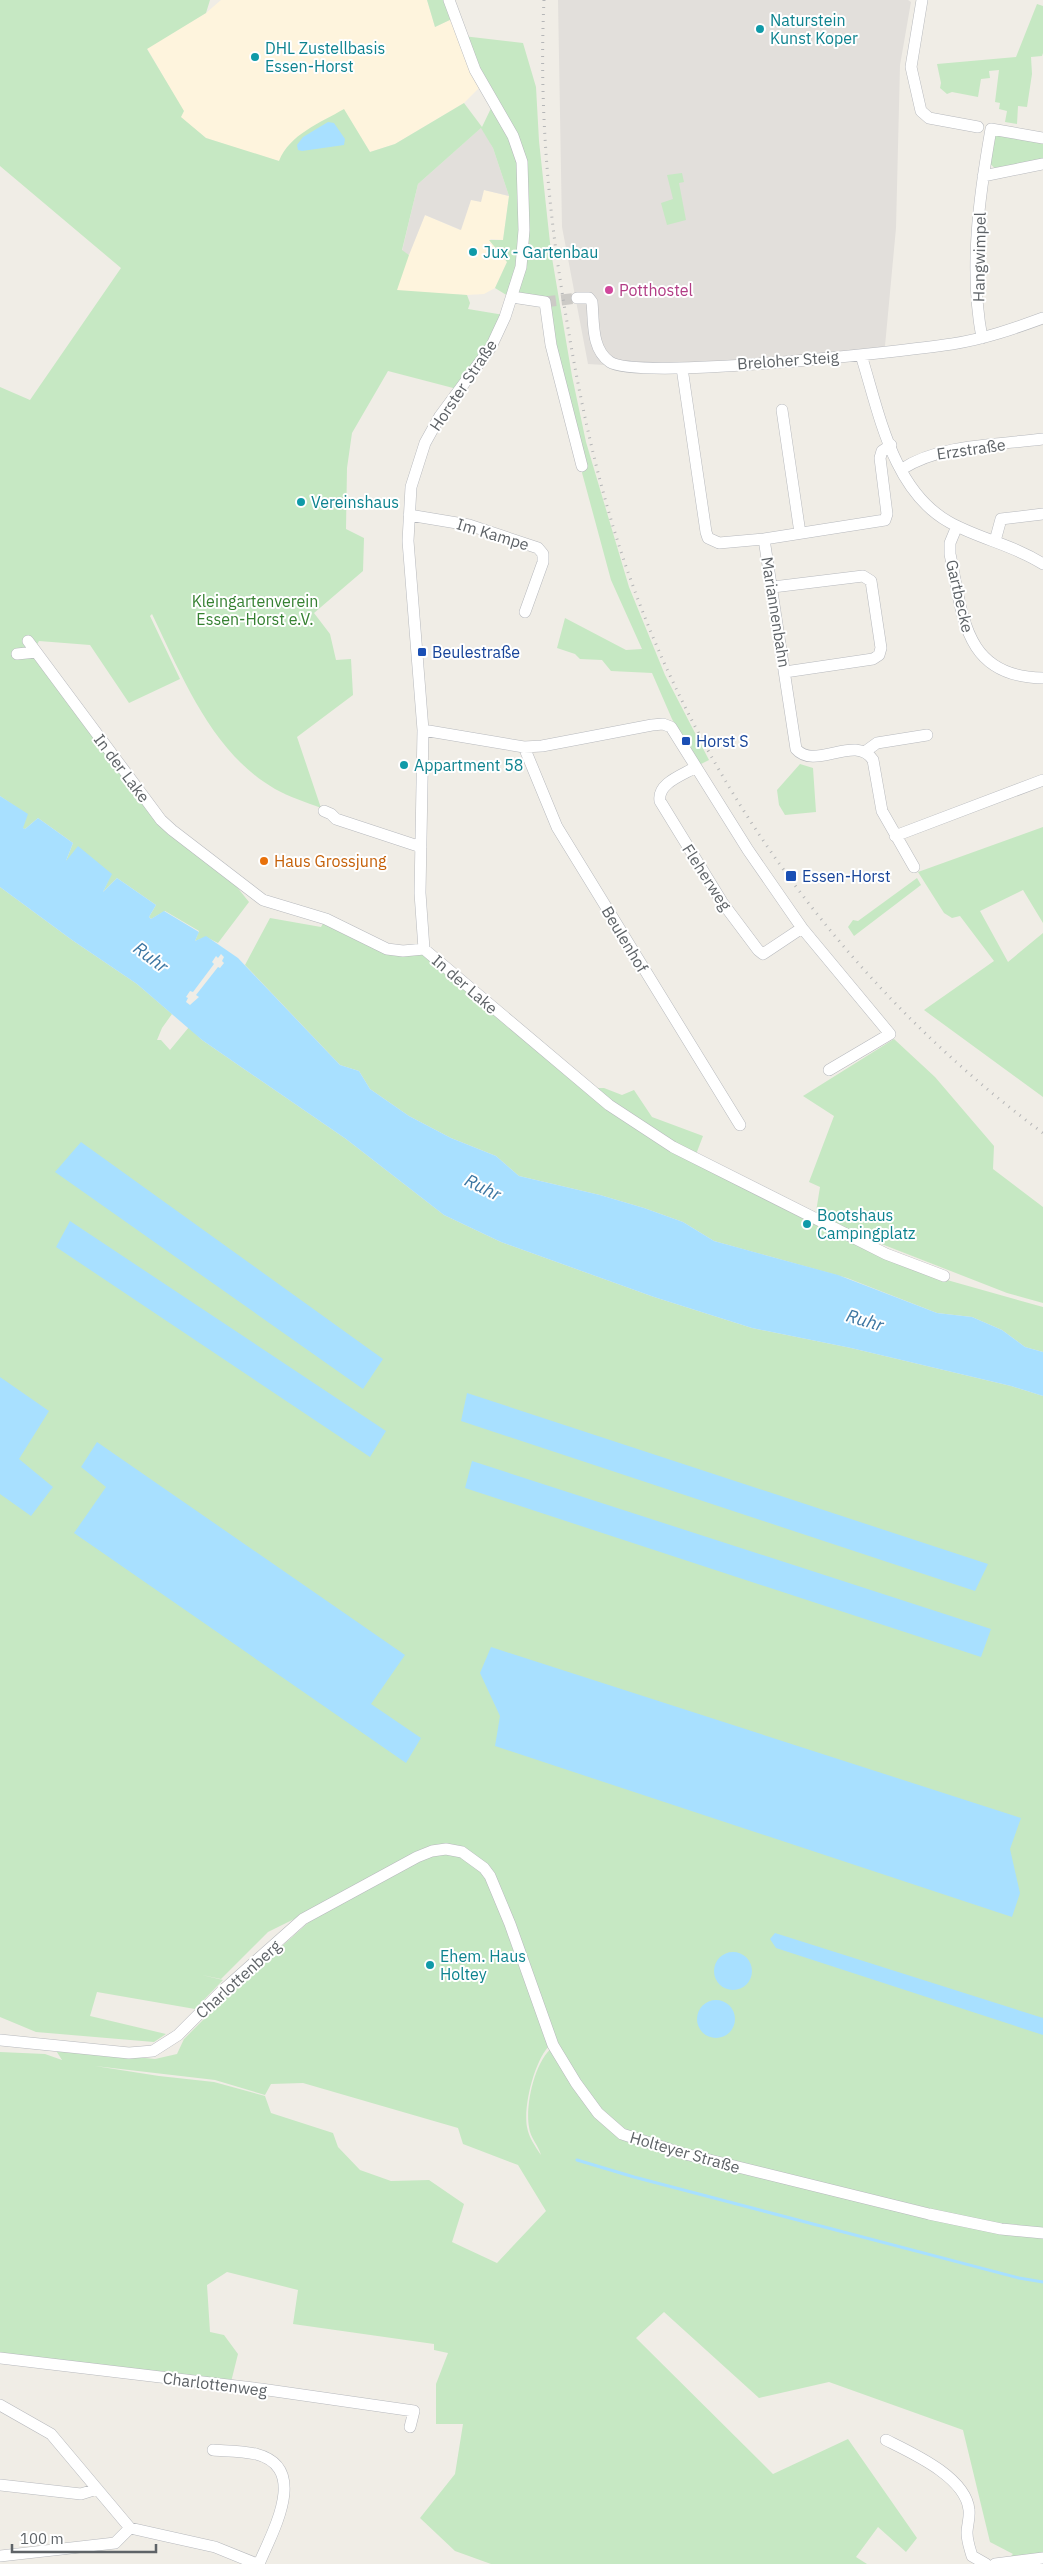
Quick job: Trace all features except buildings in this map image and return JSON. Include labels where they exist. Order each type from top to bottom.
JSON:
[{"type":"street","name":"Horster Straße","points":[[420,949],[425,941],[421,929],[423,730],[408,541],[411,486],[425,443],[452,397],[491,347],[512,296],[522,254],[524,185],[522,162],[513,136],[475,70],[449,0]]},
{"type":"street","points":[[922,0],[911,67],[921,111],[924,115],[935,119],[978,127]]},
{"type":"street","name":"Hangwimpel","points":[[982,338],[977,292],[977,262],[983,176],[991,129],[1043,138]]},
{"type":"street","points":[[983,176],[1043,164]]},
{"type":"street","points":[[512,296],[545,302],[551,345],[582,466]]},
{"type":"street","name":"Breloher Steig","points":[[577,298],[589,298],[592,302],[596,338],[602,352],[610,362],[622,366],[682,368],[861,355],[952,344],[982,338],[1043,318]]},
{"type":"street","points":[[861,355],[890,445],[911,486],[928,505],[957,526],[1016,548],[1043,564]]},
{"type":"street","name":"Mariannenbahn","points":[[682,368],[708,538],[719,543],[764,539],[773,587],[794,743],[799,753],[811,756],[858,750],[866,752],[877,743],[928,735]]},
{"type":"street","points":[[782,410],[800,533]]},
{"type":"street","name":"Erzstraße","points":[[902,469],[917,459],[937,453],[1043,439]]},
{"type":"street","points":[[764,539],[885,520],[887,514],[880,458],[882,451],[890,445]]},
{"type":"street","points":[[995,541],[1001,519],[1043,514]]},
{"type":"street","name":"Im Kampe","points":[[409,515],[469,525],[538,548],[543,554],[543,562],[525,612]]},
{"type":"street","name":"Gartbecke","points":[[957,526],[950,543],[950,554],[970,638],[980,654],[998,668],[1020,676],[1043,678]]},
{"type":"street","points":[[773,587],[862,576],[868,578],[871,581],[881,648],[879,655],[873,659],[785,672]]},
{"type":"street","name":"In der Lake","points":[[28,641],[161,820],[263,900],[326,919],[388,949],[404,952],[420,949],[603,1100],[673,1147],[886,1254],[944,1276]]},
{"type":"street","points":[[17,654],[36,652]]},
{"type":"street","points":[[423,730],[524,747],[542,746],[660,724],[671,727],[748,850],[802,928],[890,1034],[829,1070]]},
{"type":"street","name":"Beulenhof","points":[[524,747],[557,827],[740,1125]]},
{"type":"street","points":[[866,752],[873,760],[882,811],[914,867]]},
{"type":"street","name":"Fleherweg","points":[[696,767],[664,786],[660,792],[660,801],[722,902],[758,950],[764,954],[802,928]]},
{"type":"street","points":[[895,836],[1043,780]]},
{"type":"street","points":[[324,811],[336,819],[421,847]]},
{"type":"street","name":"Charlottenberg","points":[[0,2040],[129,2052],[153,2051],[178,2035],[222,1991],[303,1918],[392,1869],[432,1850],[446,1849],[462,1852]]},
{"type":"street","name":"Holteyer Straße","points":[[462,1852],[473,1858],[490,1876],[510,1924],[553,2044],[576,2083],[598,2113],[622,2134],[674,2151],[929,2214],[1001,2229],[1043,2233]]},
{"type":"street","name":"Charlottenweg","points":[[0,2358],[262,2389],[414,2411],[410,2427]]},
{"type":"street","points":[[0,2405],[51,2434],[130,2528],[215,2547],[258,2564],[283,2506],[286,2484],[275,2464],[256,2455],[213,2450]]},
{"type":"street","points":[[886,2440],[918,2456],[952,2481],[964,2497],[970,2510],[967,2535],[972,2556],[986,2564]]},
{"type":"street","points":[[0,2485],[82,2494],[97,2489]]},
{"type":"street","points":[[0,2556],[115,2543],[130,2528]]},
{"type":"street","points":[[995,2564],[1043,2558]]},
{"type":"shaded area","points":[[221,0],[427,0],[435,27],[454,18],[481,86],[464,103],[395,144],[370,152],[344,110],[279,161],[242,150],[206,138],[180,117],[183,111],[147,48],[206,13]]},
{"type":"shaded area","points":[[558,0],[908,0],[911,2],[900,65],[896,228],[885,346],[861,354],[798,359],[620,366],[588,364],[562,227]]},
{"type":"shaded area","points":[[482,127],[493,148],[509,196],[484,190],[481,202],[471,200],[461,230],[425,215],[409,255],[402,251],[418,184]]},
{"type":"shaded area","points":[[484,190],[509,196],[503,240],[490,239],[507,262],[495,288],[484,294],[467,295],[397,291],[398,280],[425,215],[460,230],[471,199]]},
{"type":"green space","name":"Kleingartenverein Essen-Horst e.V.","points":[[0,0],[210,0],[206,13],[147,49],[184,111],[181,117],[206,138],[279,161],[290,143],[298,136],[344,109],[370,152],[395,144],[464,103],[482,127],[494,102],[463,36],[523,43],[536,87],[539,141],[551,252],[572,376],[586,442],[629,587],[665,675],[709,760],[699,765],[672,719],[652,673],[611,671],[602,660],[580,659],[575,654],[557,648],[565,618],[626,650],[642,649],[611,580],[581,469],[546,302],[513,299],[495,288],[507,262],[489,240],[503,240],[509,196],[493,148],[481,128],[418,184],[402,250],[409,255],[397,290],[467,295],[470,303],[468,309],[504,315],[505,317],[457,389],[388,371],[352,433],[347,468],[346,529],[364,538],[363,571],[314,613],[330,634],[336,660],[351,659],[353,695],[297,737],[321,808],[275,789],[253,774],[233,755],[216,734],[187,687],[152,614],[150,616],[180,679],[129,703],[90,645],[39,641],[35,648],[159,821],[228,876],[249,902],[218,943],[206,937],[195,941],[199,931],[165,911],[151,919],[149,917],[156,905],[117,878],[103,892],[111,874],[66,861],[73,843],[38,818],[25,829],[22,828],[13,805],[0,796],[0,387],[30,400],[121,268],[0,166]]},
{"type":"green space","points":[[427,0],[447,0],[454,18],[435,27]]},
{"type":"green space","points":[[1037,4],[1043,6],[1043,53],[1042,56],[1031,57],[1032,74],[1027,107],[1018,106],[1017,124],[1005,122],[1007,111],[999,109],[1000,103],[995,102],[999,70],[989,71],[990,78],[981,79],[978,97],[952,92],[947,94],[940,88],[941,83],[937,64],[1016,57]]},
{"type":"green space","points":[[993,131],[1043,141],[1043,162],[998,171],[988,162]]},
{"type":"green space","points":[[682,173],[684,182],[679,183],[686,220],[667,225],[661,203],[673,199],[667,175]]},
{"type":"green space","points":[[800,764],[813,768],[816,812],[785,815],[779,805],[777,790]]},
{"type":"green space","points":[[1043,827],[1043,923],[1023,890],[980,911],[1008,962],[1043,933],[1043,1097],[924,1010],[994,961],[960,916],[952,918],[944,913],[918,872]]},
{"type":"green space","points":[[917,878],[921,885],[854,936],[848,927],[853,920],[858,921]]},
{"type":"green space","points":[[0,887],[72,940],[137,984],[172,1014],[162,1028],[157,1040],[161,1040],[170,1050],[189,1027],[202,1040],[346,1139],[444,1215],[501,1242],[654,1297],[752,1328],[851,1348],[1011,1386],[1043,1396],[1043,2230],[1004,2226],[690,2152],[624,2130],[600,2110],[563,2060],[488,1867],[477,1857],[455,1848],[441,1846],[268,1932],[221,1979],[202,1975],[223,1980],[195,2009],[97,1992],[90,2016],[166,2034],[154,2042],[36,2032],[0,2017]]},
{"type":"green space","points":[[270,918],[321,927],[325,920],[387,951],[423,950],[590,1088],[604,1088],[622,1095],[634,1090],[652,1117],[703,1136],[695,1157],[947,1280],[1043,1307],[1043,1352],[1025,1347],[1002,1330],[972,1317],[937,1313],[847,1278],[714,1241],[683,1222],[644,1208],[600,1195],[519,1176],[496,1156],[451,1138],[409,1116],[370,1089],[359,1071],[340,1065],[245,965]]},
{"type":"green space","points":[[894,1039],[935,1077],[994,1146],[993,1169],[1043,1207],[1043,1303],[1007,1293],[815,1218],[820,1187],[809,1182],[834,1116],[803,1096]]},
{"type":"green space","points":[[436,1854],[461,1854],[488,1877],[551,2044],[545,2051],[535,2071],[529,2095],[526,2118],[532,2142],[541,2155],[530,2131],[528,2118],[530,2095],[536,2072],[547,2053],[553,2047],[620,2135],[1043,2236],[1043,2564],[1003,2564],[1013,2554],[990,2542],[963,2430],[829,2382],[759,2398],[664,2312],[636,2338],[773,2474],[848,2439],[917,2538],[906,2552],[878,2527],[856,2557],[867,2564],[491,2564],[455,2551],[420,2518],[455,2474],[463,2424],[436,2424],[436,2384],[448,2353],[434,2350],[434,2344],[293,2324],[298,2290],[227,2272],[207,2285],[210,2332],[224,2335],[238,2354],[231,2382],[0,2357],[0,2052],[45,2054],[62,2060],[55,2049],[155,2059],[177,2054],[184,2039],[235,1988],[309,1922],[394,1874]],"holes":[[[95,2066],[215,2080],[265,2095],[271,2084],[303,2083],[458,2128],[463,2144],[518,2165],[546,2211],[497,2263],[452,2242],[464,2204],[429,2180],[391,2181],[360,2170],[338,2147],[333,2133],[271,2113],[265,2096],[214,2082]]]},
{"type":"water","points":[[328,122],[334,123],[345,139],[344,145],[298,150],[297,145],[303,137]]},
{"type":"water","name":"Ruhr","points":[[0,796],[28,814],[23,828],[25,829],[38,818],[73,843],[66,861],[78,846],[112,874],[103,892],[117,878],[156,905],[149,917],[151,919],[164,911],[199,932],[195,941],[206,936],[238,958],[340,1065],[359,1071],[370,1089],[409,1116],[451,1138],[496,1156],[519,1176],[600,1195],[644,1208],[683,1222],[714,1241],[838,1275],[937,1313],[972,1317],[1002,1330],[1025,1347],[1043,1352],[1043,1396],[1011,1386],[851,1348],[752,1328],[654,1297],[501,1242],[444,1215],[346,1139],[202,1040],[137,984],[72,940],[0,887]]},
{"type":"water","points":[[81,1142],[383,1359],[363,1389],[55,1172]]},
{"type":"water","points":[[70,1221],[386,1431],[370,1457],[56,1247]]},
{"type":"water","points":[[0,1377],[49,1411],[19,1459],[53,1487],[31,1516],[0,1494]]},
{"type":"water","points":[[467,1393],[988,1564],[975,1591],[461,1421]]},
{"type":"water","points":[[97,1442],[405,1655],[371,1704],[421,1738],[406,1763],[74,1533],[106,1487],[81,1467]]},
{"type":"water","points":[[472,1461],[991,1629],[981,1657],[465,1488]]},
{"type":"water","points":[[491,1647],[1021,1818],[1010,1849],[1020,1893],[1012,1917],[495,1746],[500,1716],[480,1673]]},
{"type":"water","points":[[775,1933],[1043,2018],[1043,2035],[776,1948],[770,1939]]},
{"type":"water","points":[[733,1952],[746,1958],[752,1971],[746,1984],[733,1990],[720,1984],[714,1971],[720,1958]]},
{"type":"water","points":[[716,2000],[729,2006],[735,2019],[729,2032],[716,2038],[703,2032],[697,2019],[703,2006]]},
{"type":"pier","points":[[221,954],[224,957],[222,961],[224,963],[220,968],[218,967],[196,995],[199,997],[190,1005],[186,1002],[188,998],[186,997],[190,991],[193,992],[214,964],[212,962],[216,956],[218,958]]},
{"type":"waterway","points":[[577,2160],[634,2177],[1019,2278],[1043,2282]]},
{"type":"tunnel","points":[[545,302],[577,298]]},
{"type":"railway","points":[[544,0],[543,79],[546,158],[554,237],[572,350],[585,419],[611,520],[633,586],[666,666],[704,744],[748,818],[798,889],[852,956],[912,1020],[975,1079],[1043,1133]]},
{"type":"place","name":"Naturstein Kunst Koper","points":[[760,29]]},
{"type":"place","name":"DHL Zustellbasis Essen-Horst","points":[[255,57]]},
{"type":"place","name":"Jux - Gartenbau","points":[[473,252]]},
{"type":"place","name":"Potthostel","points":[[609,290]]},
{"type":"place","name":"Vereinshaus","points":[[301,502]]},
{"type":"place","name":"Beulestraße","points":[[422,652]]},
{"type":"place","name":"Horst S","points":[[686,741]]},
{"type":"place","name":"Appartment 58","points":[[404,765]]},
{"type":"place","name":"Haus Grossjung","points":[[264,861]]},
{"type":"place","name":"Essen-Horst","points":[[791,876]]},
{"type":"place","name":"Bootshaus Campingplatz","points":[[807,1224]]},
{"type":"place","name":"Ehem. Haus Holtey","points":[[430,1965]]}]
